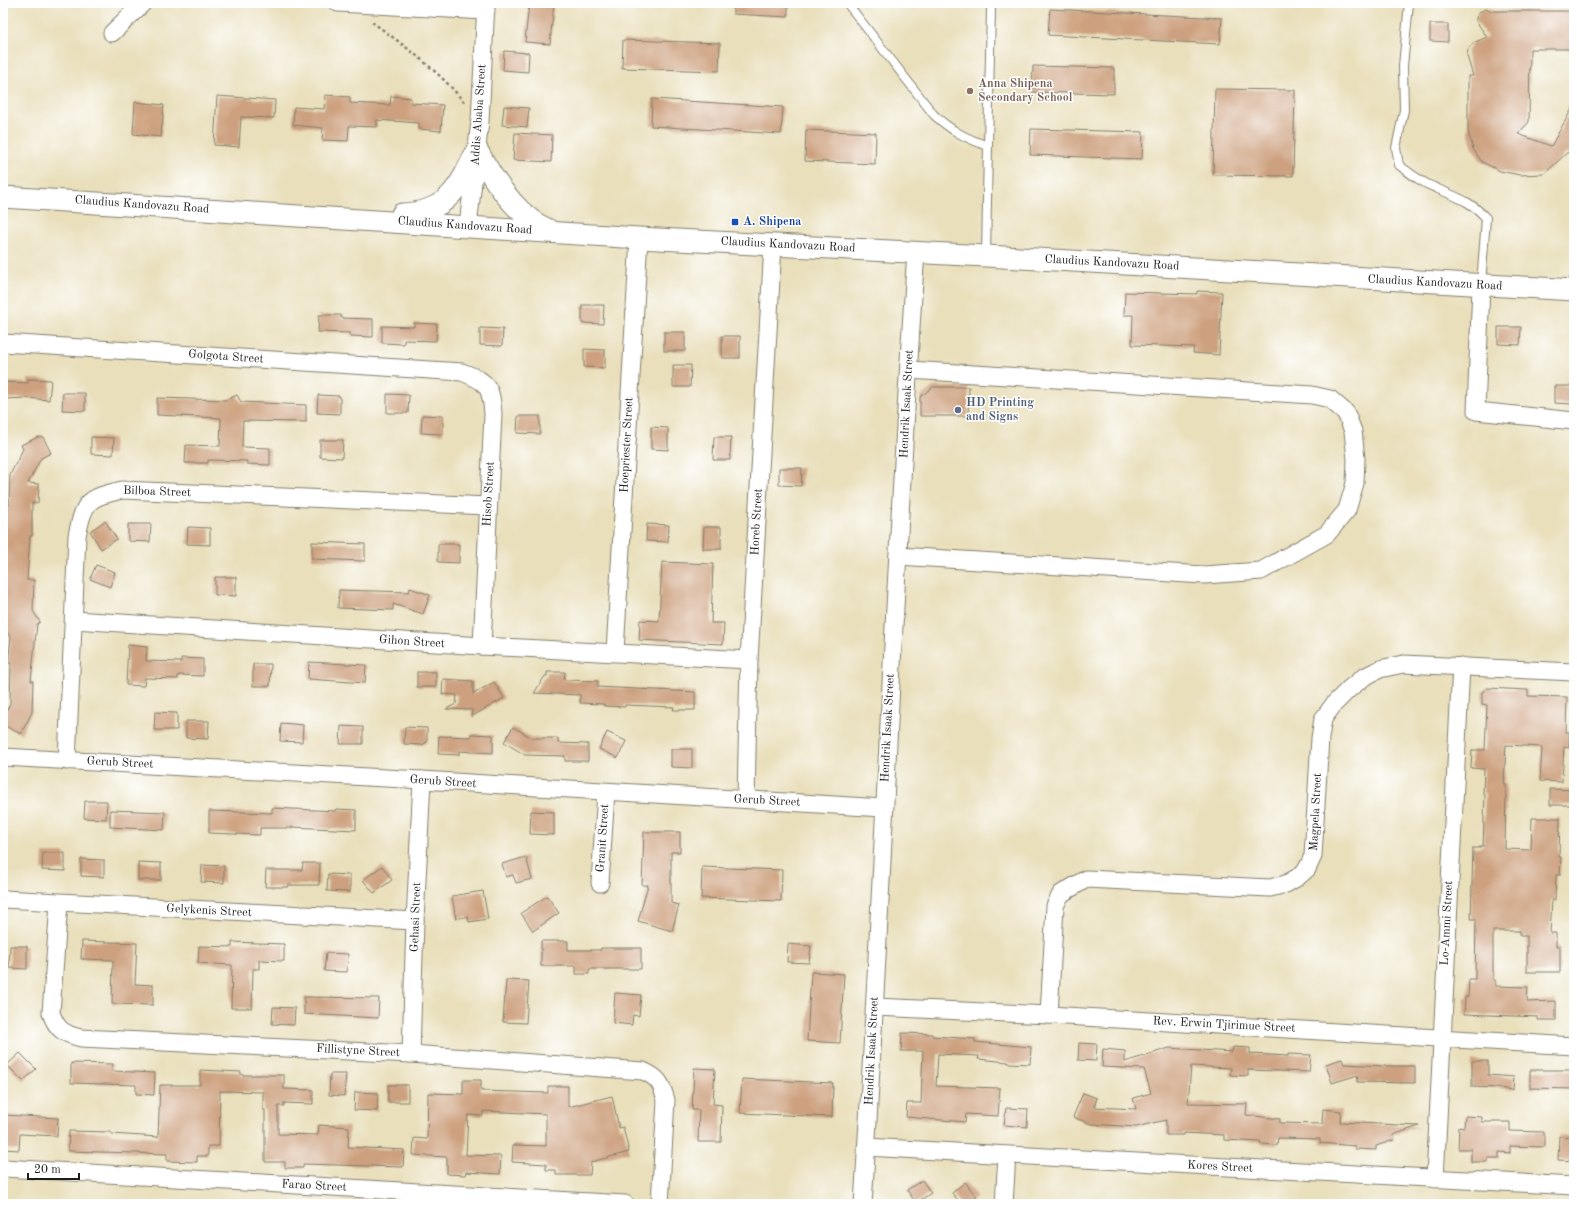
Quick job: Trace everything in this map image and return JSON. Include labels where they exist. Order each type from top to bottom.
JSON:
[{"type":"street","points":[[112,34],[143,3]]},
{"type":"street","points":[[338,3],[486,7]]},
{"type":"street","name":"Addis Ababa Street","points":[[468,226],[480,121],[486,7]]},
{"type":"street","points":[[296,215],[414,213],[429,210],[454,192],[463,181],[477,150]]},
{"type":"street","points":[[477,150],[498,184],[524,213],[531,220],[552,232]]},
{"type":"street","name":"Claudius Kandovazu Road","points":[[3,197],[639,238],[773,244],[1481,286],[1574,290]]},
{"type":"street","name":"Hoepriester Street","points":[[615,652],[639,238]]},
{"type":"street","name":"Horeb Street","points":[[746,799],[749,660],[773,244]]},
{"type":"street","name":"Hendrik Isaak Street","points":[[862,1204],[875,1007],[883,808],[916,252]]},
{"type":"street","points":[[1481,286],[1476,411],[1574,421]]},
{"type":"street","name":"Golgota Street","points":[[3,343],[448,371]]},
{"type":"street","points":[[898,556],[1204,575],[1261,570],[1327,534],[1347,510],[1355,483],[1356,459],[1354,431],[1346,413],[1330,399],[1312,395],[909,370]]},
{"type":"street","name":"Hisob Street","points":[[448,371],[462,372],[476,377],[486,384],[492,398],[493,414],[482,646]]},
{"type":"street","name":"Bilboa Street","points":[[67,761],[77,536],[81,515],[88,502],[101,495],[122,490],[488,506]]},
{"type":"street","name":"Gihon Street","points":[[74,620],[482,646],[749,660]]},
{"type":"street","name":"Magpela Street","points":[[1048,1015],[1055,906],[1061,894],[1086,879],[1270,888],[1286,884],[1307,869],[1313,856],[1320,738],[1323,719],[1334,704],[1364,677],[1380,669],[1403,664],[1574,672]]},
{"type":"street","name":"Lo-Ammi Street","points":[[1435,1179],[1461,666]]},
{"type":"street","name":"Gerub Street","points":[[3,757],[422,780],[883,808]]},
{"type":"street","name":"Gehasi Street","points":[[411,1054],[415,921],[422,780]]},
{"type":"street","name":"Granit Street","points":[[600,883],[606,792]]},
{"type":"street","name":"Gelykenis Street","points":[[3,899],[415,921]]},
{"type":"street","name":"Fillistyne Street","points":[[58,903],[51,1012],[55,1024],[62,1031],[81,1038],[411,1054],[643,1071],[655,1077],[662,1086],[666,1100],[660,1204]]},
{"type":"street","name":"Rev. Erwin Tjirimue Street","points":[[875,1007],[1048,1015],[1574,1046]]},
{"type":"street","name":"Kores Street","points":[[866,1147],[1574,1186]]},
{"type":"street","points":[[1004,1204],[1007,1155]]},
{"type":"street","name":"Farao Street","points":[[3,1168],[625,1204]]},
{"type":"lane","points":[[847,3],[934,116],[965,138],[988,146]]},
{"type":"lane","points":[[1409,3],[1402,66],[1404,110],[1396,148],[1399,164],[1416,178],[1470,204],[1480,211],[1486,218],[1481,286]]},
{"type":"lane","points":[[986,256],[991,8]]},
{"type":"path","points":[[1417,3],[1432,6],[1454,6],[1464,3]]},
{"type":"path","points":[[371,22],[415,53],[453,88],[480,121]]},
{"type":"building","points":[[529,3],[554,3],[550,44],[525,42]]},
{"type":"building","points":[[734,3],[788,3],[788,17],[733,14]]},
{"type":"building","points":[[1050,9],[1222,18],[1220,44],[1048,35]]},
{"type":"building","points":[[1486,9],[1493,11],[1574,11],[1574,49],[1530,49],[1529,122],[1518,134],[1551,146],[1574,105],[1574,156],[1568,152],[1544,174],[1520,175],[1500,171],[1482,162],[1473,149],[1468,131],[1468,76],[1473,76],[1467,56],[1468,49],[1473,43],[1487,37],[1476,21],[1479,12]]},
{"type":"building","points":[[1430,24],[1448,24],[1448,42],[1430,41]]},
{"type":"building","points":[[623,40],[720,43],[719,71],[622,68]]},
{"type":"building","points":[[504,51],[529,53],[528,72],[503,70]]},
{"type":"building","points":[[1033,66],[1114,68],[1114,94],[1032,92]]},
{"type":"building","points":[[1215,89],[1295,90],[1293,176],[1213,175]]},
{"type":"building","points":[[325,95],[350,97],[350,103],[390,105],[391,96],[411,98],[411,103],[443,105],[441,131],[419,129],[419,123],[377,120],[377,127],[349,126],[348,141],[322,140],[323,128],[293,125],[294,107],[324,109]]},
{"type":"building","points":[[217,96],[275,100],[274,118],[241,117],[239,147],[214,145]]},
{"type":"building","points":[[652,99],[783,107],[781,134],[651,126]]},
{"type":"building","points":[[135,102],[164,105],[161,137],[133,134]]},
{"type":"building","points":[[504,106],[529,108],[527,127],[502,125]]},
{"type":"building","points":[[1031,129],[1143,132],[1142,159],[1030,155]]},
{"type":"building","points":[[806,130],[876,133],[875,164],[805,161]]},
{"type":"building","points":[[515,133],[552,135],[551,162],[513,160]]},
{"type":"building","points":[[1197,291],[1222,292],[1219,355],[1193,353],[1194,347],[1132,345],[1133,315],[1124,315],[1125,292],[1197,294]]},
{"type":"building","points":[[582,305],[604,305],[603,324],[582,323]]},
{"type":"building","points":[[319,315],[341,315],[341,318],[373,319],[373,337],[350,336],[350,333],[318,332]]},
{"type":"building","points":[[414,323],[437,324],[436,341],[404,340],[404,344],[382,343],[382,326],[414,327]]},
{"type":"building","points":[[1498,327],[1521,327],[1520,345],[1498,344]]},
{"type":"building","points":[[480,328],[503,329],[502,346],[480,345]]},
{"type":"building","points":[[664,332],[685,332],[685,351],[664,351]]},
{"type":"building","points":[[722,336],[740,336],[740,358],[722,358]]},
{"type":"building","points":[[584,349],[605,350],[605,368],[584,367]]},
{"type":"building","points":[[673,365],[691,365],[690,387],[673,387]]},
{"type":"building","points":[[28,379],[51,380],[49,400],[27,398],[3,399],[3,382],[28,383]]},
{"type":"building","points":[[1554,386],[1574,386],[1574,404],[1554,403]]},
{"type":"building","points":[[933,387],[969,387],[968,416],[920,416],[920,397]]},
{"type":"building","points":[[63,393],[85,393],[85,411],[62,410]]},
{"type":"building","points":[[387,394],[409,395],[408,413],[387,413]]},
{"type":"building","points":[[237,395],[241,402],[306,405],[306,422],[243,421],[242,447],[270,448],[270,465],[247,464],[247,461],[208,460],[208,463],[185,463],[186,445],[220,446],[221,418],[157,415],[157,398],[226,400]]},
{"type":"building","points":[[318,395],[340,396],[340,414],[317,413]]},
{"type":"building","points":[[422,415],[443,416],[443,434],[421,433]]},
{"type":"building","points":[[518,416],[540,416],[540,434],[517,433]]},
{"type":"building","points":[[651,427],[668,428],[668,450],[651,449]]},
{"type":"building","points":[[38,437],[43,437],[51,453],[41,458],[28,483],[39,484],[38,503],[32,503],[32,536],[30,536],[27,580],[34,580],[33,611],[40,622],[37,624],[31,681],[33,681],[32,712],[21,734],[3,725],[3,717],[10,704],[11,663],[8,663],[11,638],[3,626],[3,571],[6,536],[3,536],[3,505],[9,505],[10,475],[23,449],[21,445]]},
{"type":"building","points":[[91,437],[114,438],[113,455],[91,454]]},
{"type":"building","points":[[714,437],[731,437],[730,460],[713,460]]},
{"type":"building","points":[[320,440],[343,440],[342,458],[320,457]]},
{"type":"building","points":[[779,468],[802,468],[801,486],[779,485]]},
{"type":"building","points":[[105,521],[117,539],[101,549],[90,531]]},
{"type":"building","points":[[128,524],[151,524],[150,542],[128,541]]},
{"type":"building","points":[[647,524],[669,525],[668,542],[646,541]]},
{"type":"building","points":[[188,527],[210,528],[210,545],[187,544]]},
{"type":"building","points":[[704,527],[721,527],[721,549],[703,549]]},
{"type":"building","points":[[312,542],[365,544],[365,561],[312,559]]},
{"type":"building","points":[[438,544],[459,544],[459,563],[438,562]]},
{"type":"building","points":[[662,562],[713,564],[711,623],[724,623],[723,644],[639,640],[640,620],[659,621]]},
{"type":"building","points":[[96,565],[115,572],[110,587],[90,579]]},
{"type":"building","points":[[215,577],[236,577],[236,596],[215,595]]},
{"type":"building","points":[[410,588],[430,595],[423,614],[393,604],[393,610],[338,608],[339,590],[409,592]]},
{"type":"building","points":[[128,645],[147,647],[146,661],[181,662],[181,658],[203,659],[203,676],[178,675],[178,679],[145,678],[144,686],[126,685]]},
{"type":"building","points":[[309,662],[366,665],[365,683],[308,679]]},
{"type":"building","points":[[253,664],[271,664],[270,686],[253,686]]},
{"type":"building","points":[[417,672],[436,672],[436,687],[417,687]]},
{"type":"building","points":[[547,672],[565,672],[564,680],[598,681],[598,687],[695,692],[695,710],[673,710],[674,707],[625,705],[625,707],[604,706],[604,704],[580,703],[580,695],[534,693],[545,676],[547,676]]},
{"type":"building","points":[[443,679],[473,681],[473,694],[494,682],[504,698],[471,717],[472,710],[446,709],[456,704],[457,695],[442,694]]},
{"type":"building","points":[[1487,688],[1528,690],[1528,696],[1567,697],[1566,732],[1570,732],[1569,748],[1564,747],[1562,782],[1540,781],[1542,747],[1506,745],[1504,784],[1506,784],[1505,849],[1531,850],[1532,818],[1560,818],[1560,875],[1556,875],[1555,900],[1552,900],[1550,933],[1556,933],[1556,947],[1560,947],[1560,972],[1527,972],[1527,936],[1520,936],[1520,931],[1493,931],[1493,980],[1495,980],[1495,986],[1528,987],[1527,1002],[1556,1001],[1556,1020],[1538,1020],[1538,1017],[1464,1014],[1465,997],[1468,997],[1469,979],[1475,979],[1476,919],[1471,919],[1473,848],[1480,848],[1480,846],[1483,846],[1485,793],[1483,793],[1484,769],[1471,768],[1472,750],[1485,750],[1487,705],[1482,704],[1482,692]]},
{"type":"building","points":[[155,712],[177,713],[177,730],[154,730]]},
{"type":"building","points":[[186,721],[209,721],[208,739],[186,738]]},
{"type":"building","points":[[281,723],[303,725],[302,742],[280,741]]},
{"type":"building","points":[[341,726],[363,727],[363,744],[340,744]]},
{"type":"building","points":[[405,727],[427,728],[427,742],[422,745],[404,744]]},
{"type":"building","points":[[513,727],[532,738],[558,738],[558,743],[588,744],[588,761],[565,761],[565,756],[525,755],[504,742]]},
{"type":"building","points":[[607,732],[626,741],[618,758],[599,749]]},
{"type":"building","points":[[471,734],[493,735],[493,753],[459,751],[459,755],[438,754],[439,736],[471,737]]},
{"type":"building","points":[[671,749],[692,749],[692,768],[671,767]]},
{"type":"building","points":[[1550,789],[1573,790],[1572,805],[1550,805]]},
{"type":"building","points":[[85,801],[107,801],[106,819],[84,818]]},
{"type":"building","points":[[272,808],[335,811],[336,809],[356,810],[356,830],[292,827],[260,828],[260,835],[209,833],[209,811],[272,813]]},
{"type":"building","points":[[110,810],[165,812],[164,830],[110,827]]},
{"type":"building","points":[[531,811],[554,812],[554,835],[530,834]]},
{"type":"building","points":[[644,832],[680,832],[680,852],[671,852],[671,903],[679,905],[672,931],[638,921],[648,885],[642,885]]},
{"type":"building","points":[[43,853],[65,853],[65,871],[42,870]]},
{"type":"building","points":[[526,857],[532,879],[516,883],[513,875],[506,877],[502,864]]},
{"type":"building","points":[[81,859],[104,860],[104,877],[81,876]]},
{"type":"building","points":[[138,862],[161,863],[161,880],[138,880]]},
{"type":"building","points":[[303,863],[320,863],[319,885],[265,887],[266,870],[302,870]]},
{"type":"building","points":[[202,865],[224,866],[224,883],[201,882]]},
{"type":"building","points":[[382,866],[392,880],[374,893],[363,880]]},
{"type":"building","points":[[702,867],[782,870],[781,901],[701,898]]},
{"type":"building","points":[[328,874],[350,875],[350,892],[327,891]]},
{"type":"building","points":[[483,891],[488,919],[469,922],[468,916],[456,919],[452,896]]},
{"type":"building","points":[[547,896],[559,913],[533,931],[521,913]]},
{"type":"building","points":[[82,941],[137,943],[135,984],[153,985],[153,1005],[112,1004],[113,960],[81,959]]},
{"type":"building","points":[[541,941],[568,941],[568,950],[641,948],[641,969],[589,969],[589,974],[576,974],[576,966],[541,966]]},
{"type":"building","points":[[232,942],[284,944],[284,961],[259,960],[259,969],[253,969],[252,1008],[231,1008],[232,965],[198,963],[199,946],[232,947]]},
{"type":"building","points":[[788,944],[811,946],[809,963],[787,962]]},
{"type":"building","points":[[10,946],[27,946],[27,969],[9,968]]},
{"type":"building","points":[[326,953],[348,954],[347,972],[324,971]]},
{"type":"building","points":[[811,972],[844,974],[840,1043],[807,1041]]},
{"type":"building","points":[[506,980],[529,981],[526,1023],[503,1022]]},
{"type":"building","points":[[615,993],[641,995],[639,1016],[633,1015],[632,1025],[613,1023]]},
{"type":"building","points":[[304,997],[379,998],[378,1018],[304,1014]]},
{"type":"building","points":[[273,1007],[295,1008],[294,1025],[272,1024]]},
{"type":"building","points":[[902,1033],[932,1034],[932,1036],[975,1039],[975,1042],[1031,1047],[1030,1064],[978,1059],[979,1056],[938,1054],[936,1086],[1000,1088],[998,1116],[966,1114],[965,1122],[906,1117],[907,1103],[921,1103],[923,1051],[901,1051]]},
{"type":"building","points":[[1079,1043],[1097,1044],[1096,1061],[1078,1060]]},
{"type":"building","points":[[1233,1047],[1250,1048],[1250,1054],[1288,1056],[1288,1054],[1311,1055],[1309,1072],[1248,1070],[1248,1076],[1230,1075],[1231,1068],[1191,1066],[1188,1103],[1247,1104],[1246,1115],[1280,1119],[1280,1123],[1322,1124],[1323,1109],[1341,1111],[1340,1122],[1419,1126],[1393,1135],[1394,1140],[1376,1146],[1376,1150],[1355,1149],[1355,1146],[1320,1143],[1320,1139],[1278,1138],[1277,1145],[1260,1144],[1261,1142],[1224,1140],[1224,1135],[1183,1133],[1183,1135],[1166,1135],[1166,1120],[1136,1127],[1091,1124],[1073,1117],[1083,1093],[1097,1098],[1094,1107],[1136,1109],[1133,1098],[1151,1093],[1144,1069],[1102,1067],[1103,1049],[1125,1051],[1125,1062],[1169,1048],[1232,1052]]},
{"type":"building","points":[[20,1053],[36,1069],[23,1081],[7,1065]]},
{"type":"building","points":[[1342,1059],[1344,1064],[1415,1066],[1415,1083],[1357,1082],[1358,1075],[1332,1083],[1326,1064]]},
{"type":"building","points":[[1472,1061],[1488,1061],[1488,1075],[1514,1077],[1513,1090],[1472,1087]]},
{"type":"building","points":[[71,1063],[113,1064],[112,1071],[155,1073],[154,1095],[136,1094],[136,1085],[71,1083]]},
{"type":"building","points":[[694,1068],[715,1069],[713,1104],[722,1105],[721,1142],[698,1142],[699,1110],[692,1110]]},
{"type":"building","points":[[200,1070],[241,1072],[241,1075],[284,1075],[284,1089],[313,1090],[313,1104],[284,1103],[284,1106],[278,1106],[278,1134],[318,1135],[319,1125],[349,1127],[348,1147],[404,1150],[403,1167],[303,1164],[303,1168],[285,1168],[285,1162],[265,1162],[265,1110],[263,1110],[263,1092],[220,1091],[219,1146],[208,1146],[208,1156],[197,1156],[197,1162],[167,1161],[167,1154],[68,1151],[69,1131],[111,1132],[111,1134],[158,1137],[160,1085],[200,1085]]},
{"type":"building","points":[[1530,1070],[1574,1070],[1574,1089],[1530,1088]]},
{"type":"building","points":[[330,1074],[346,1074],[344,1096],[329,1095]]},
{"type":"building","points":[[742,1079],[833,1083],[832,1117],[740,1113]]},
{"type":"building","points":[[463,1080],[481,1080],[481,1091],[548,1093],[548,1086],[568,1086],[568,1107],[612,1096],[619,1128],[623,1127],[629,1152],[591,1162],[590,1175],[556,1175],[556,1170],[546,1170],[546,1164],[512,1162],[513,1145],[546,1146],[546,1114],[483,1111],[483,1116],[468,1115],[466,1155],[501,1156],[500,1174],[466,1172],[465,1175],[447,1174],[447,1157],[413,1155],[414,1138],[427,1139],[428,1093],[463,1094]]},
{"type":"building","points":[[388,1085],[408,1085],[408,1102],[388,1102]]},
{"type":"building","points":[[355,1092],[378,1093],[377,1111],[354,1110]]},
{"type":"building","points":[[1006,1108],[1028,1109],[1027,1127],[1004,1125]]},
{"type":"building","points":[[4,1115],[58,1118],[57,1136],[20,1134],[19,1150],[3,1149]]},
{"type":"building","points":[[1465,1116],[1482,1117],[1482,1122],[1510,1122],[1510,1131],[1544,1132],[1544,1147],[1510,1146],[1510,1153],[1499,1152],[1499,1158],[1488,1158],[1488,1162],[1471,1162],[1471,1149],[1458,1149],[1459,1126],[1464,1127]]},
{"type":"building","points":[[1559,1136],[1574,1137],[1574,1161],[1558,1160]]},
{"type":"building","points":[[922,1180],[931,1193],[916,1203],[907,1190]]},
{"type":"building","points":[[965,1182],[977,1197],[969,1204],[961,1204],[952,1193]]},
{"type":"place","name":"Anna Shipena Secondary School","points":[[970,91]]},
{"type":"place","name":"A. Shipena","points":[[735,222]]},
{"type":"place","name":"HD Printing and Signs","points":[[958,410]]}]
